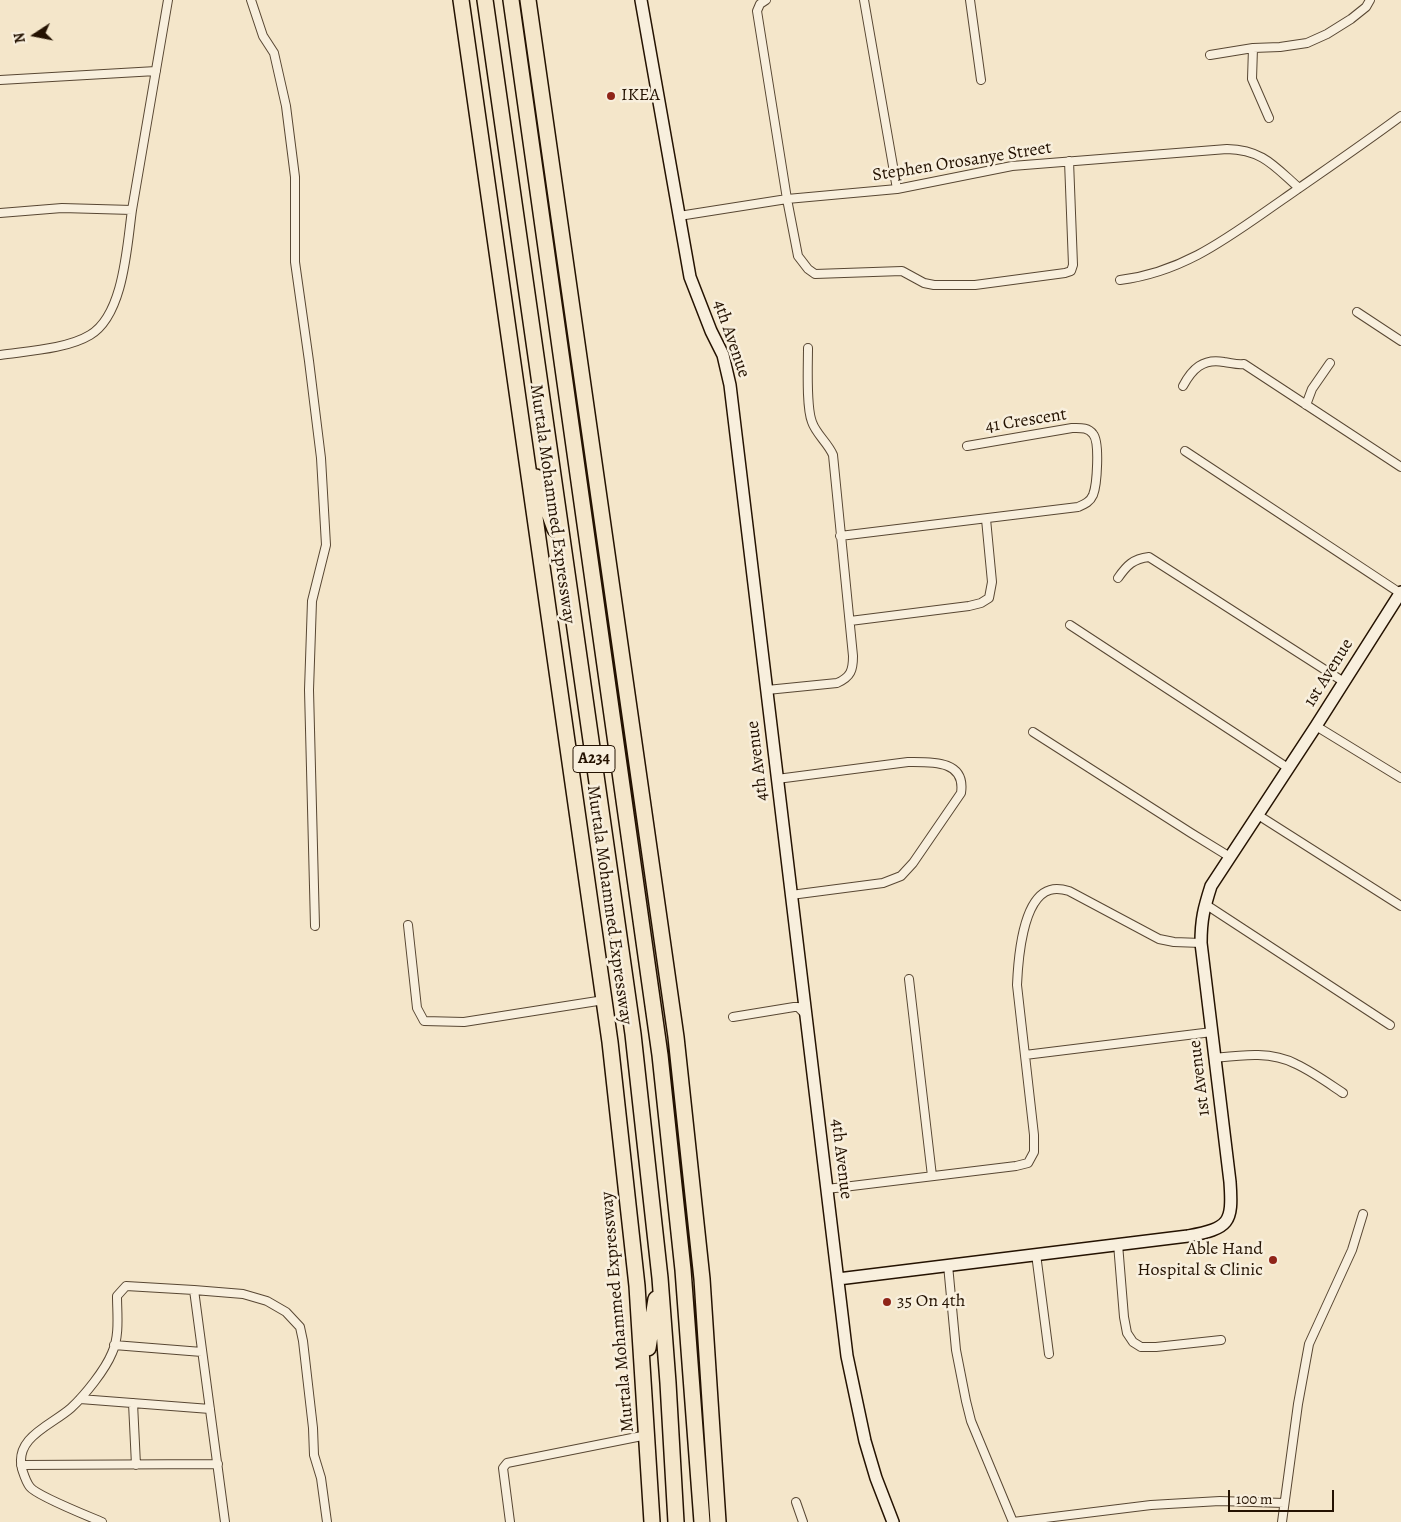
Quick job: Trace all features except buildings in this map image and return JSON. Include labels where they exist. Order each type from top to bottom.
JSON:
[{"type":"highway","name":"Murtala Mohammed Expressway","points":[[461,0],[604,1000],[631,1218],[644,1372],[652,1522]]},
{"type":"highway","name":"Murtala Mohammed Expressway","points":[[485,0],[633,1034],[660,1278],[676,1522]]},
{"type":"highway","name":"Murtala Mohammed Expressway","points":[[511,0],[660,1055],[673,1162],[693,1383],[702,1522]]},
{"type":"highway","points":[[528,0],[676,1037],[703,1288],[718,1522]]},
{"type":"highway","points":[[590,552],[592,442]]},
{"type":"highway","points":[[525,445],[566,560]]},
{"type":"highway","points":[[644,1372],[660,1278]]},
{"type":"street","points":[[0,355],[81,340],[101,326],[116,297],[124,273],[132,210],[168,0]]},
{"type":"street","points":[[251,0],[263,36],[274,53],[286,106],[295,177],[295,262],[321,458],[326,545],[312,601],[309,690],[315,926]]},
{"type":"street","name":"4th Avenue","points":[[641,0],[690,276],[711,331],[723,355],[730,384],[848,1356],[858,1410],[876,1478],[893,1522]]},
{"type":"street","points":[[766,0],[760,4],[757,11],[787,199],[798,256],[808,269],[815,274],[902,270],[924,282],[934,285],[975,285],[1071,271],[1073,265],[1069,161]]},
{"type":"street","points":[[864,0],[896,189]]},
{"type":"street","points":[[970,0],[981,80]]},
{"type":"street","points":[[1210,55],[1253,48],[1280,47],[1306,43],[1327,34],[1351,19],[1366,7],[1370,0]]},
{"type":"street","points":[[1253,48],[1252,79],[1269,118]]},
{"type":"street","points":[[0,80],[156,71]]},
{"type":"street","points":[[1120,280],[1170,269],[1201,255],[1401,116]]},
{"type":"street","name":"Stephen Orosanye Street","points":[[679,216],[787,199],[896,189],[1012,166],[1242,150],[1254,153],[1271,162],[1299,188]]},
{"type":"street","points":[[0,213],[62,208],[132,210]]},
{"type":"street","points":[[1357,312],[1401,341]]},
{"type":"street","points":[[767,690],[837,683],[847,679],[853,669],[833,455],[814,427],[810,416],[808,348]]},
{"type":"street","points":[[1183,386],[1189,374],[1204,362],[1215,361],[1236,365],[1244,364],[1401,467]]},
{"type":"street","points":[[1306,404],[1312,389],[1330,363]]},
{"type":"street","name":"41 Crescent","points":[[840,536],[1078,507],[1087,503],[1094,494],[1097,447],[1095,436],[1090,430],[1072,428],[967,446]]},
{"type":"street","points":[[1185,451],[1400,592]]},
{"type":"street","points":[[850,621],[969,606],[981,603],[989,598],[992,582],[986,519]]},
{"type":"street","points":[[1118,578],[1130,562],[1139,558],[1149,557],[1344,682]]},
{"type":"street","name":"1st Avenue","points":[[838,1279],[1118,1244],[1207,1232],[1221,1228],[1228,1219],[1232,1205],[1201,943],[1201,921],[1205,904],[1211,886],[1316,726],[1400,592]]},
{"type":"street","points":[[1070,625],[1288,768]]},
{"type":"street","points":[[1316,726],[1401,778]]},
{"type":"street","points":[[1033,732],[1230,857]]},
{"type":"street","points":[[777,779],[908,762],[927,762],[942,764],[952,768],[959,774],[962,783],[961,793],[913,863],[901,876],[883,883],[791,895]]},
{"type":"street","points":[[1258,815],[1401,906]]},
{"type":"street","points":[[827,1189],[1028,1163],[1034,1152],[1034,1135],[1017,985],[1018,961],[1022,936],[1030,912],[1044,892],[1058,888],[1069,891],[1160,939],[1174,942],[1201,943]]},
{"type":"street","points":[[1205,904],[1390,1025]]},
{"type":"street","points":[[408,925],[417,1008],[424,1021],[464,1022],[604,1000]]},
{"type":"street","points":[[909,979],[932,1176]]},
{"type":"street","points":[[733,1018],[794,1007],[798,1007],[806,1015]]},
{"type":"street","points":[[1025,1055],[1212,1032]]},
{"type":"street","points":[[1215,1058],[1259,1054],[1280,1057],[1296,1064],[1343,1093]]},
{"type":"street","points":[[1282,1522],[1308,1344],[1352,1250],[1363,1214]]},
{"type":"street","points":[[1118,1244],[1124,1317],[1127,1333],[1133,1342],[1141,1347],[1156,1347],[1221,1340]]},
{"type":"street","points":[[1036,1254],[1049,1354]]},
{"type":"street","points":[[948,1265],[956,1350],[971,1421],[1013,1522],[1174,1503],[1220,1501],[1284,1503]]},
{"type":"street","points":[[102,1522],[41,1495],[30,1488],[21,1465],[22,1454],[27,1443],[36,1433],[70,1409],[80,1398],[113,1352],[117,1337],[117,1296],[126,1286],[243,1294],[267,1301],[286,1312],[300,1328],[304,1342],[314,1455],[321,1478],[327,1522]]},
{"type":"street","points":[[194,1290],[225,1522]]},
{"type":"street","points":[[114,1345],[202,1352]]},
{"type":"street","points":[[80,1398],[210,1409]]},
{"type":"street","points":[[133,1403],[136,1465]]},
{"type":"street","points":[[510,1522],[503,1468],[507,1463],[647,1435]]},
{"type":"street","points":[[21,1465],[218,1464]]},
{"type":"street","points":[[796,1502],[803,1522]]},
{"type":"place","name":"IKEA","points":[[611,96]]},
{"type":"place","name":"Able Hand Hospital & Clinic","points":[[1273,1260]]},
{"type":"place","name":"35 On 4th","points":[[887,1302]]}]
